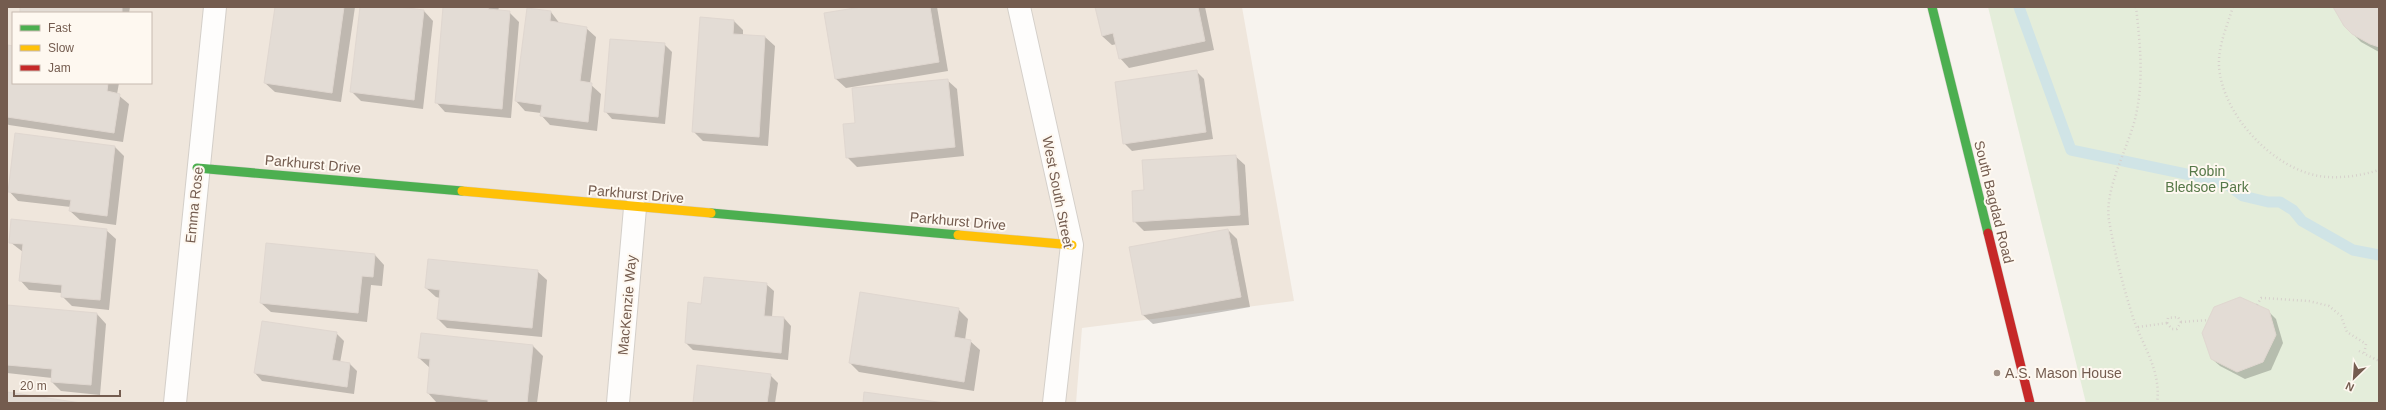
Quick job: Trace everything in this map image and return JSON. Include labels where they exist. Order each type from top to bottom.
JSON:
[{"type":"street","name":"Emma Rose","points":[[174,403],[197,168],[215,7]]},
{"type":"street","name":"West South Street","points":[[1019,7],[1072,245],[1054,403]]},
{"type":"street","name":"South Bagdad Road","points":[[1932,7],[2030,403]]},
{"type":"street","name":"Parkhurst Drive","points":[[197,168],[635,208],[1072,245]]},
{"type":"street","name":"MacKenzie Way","points":[[618,403],[635,208]]},
{"type":"path","points":[[2136,7],[2141,53],[2140,88],[2136,116],[2109,203],[2109,219],[2131,313],[2152,361],[2158,391],[2157,403]]},
{"type":"path","points":[[2233,7],[2223,38],[2219,67],[2230,102],[2245,128],[2265,148],[2299,170],[2319,176],[2340,177],[2379,170]]},
{"type":"path","points":[[2257,305],[2261,298],[2264,298],[2308,301],[2329,306],[2341,316],[2347,332],[2366,344],[2364,354]]},
{"type":"path","points":[[2167,323],[2168,318],[2173,316],[2178,317],[2181,322]]},
{"type":"path","points":[[2181,322],[2208,320]]},
{"type":"path","points":[[2167,323],[2172,329],[2177,329],[2181,322]]},
{"type":"path","points":[[2138,328],[2167,323]]},
{"type":"path","points":[[2359,351],[2379,361]]},
{"type":"shaded area","points":[[7,7],[1242,7],[1294,301],[1082,328],[1076,403],[7,403]]},
{"type":"green space","name":"Robin Bledsoe Park","points":[[1988,7],[2379,7],[2379,403],[2086,403]]},
{"type":"building","points":[[20,7],[122,7],[122,12],[20,12]]},
{"type":"building","points":[[275,7],[344,7],[332,93],[264,83]]},
{"type":"building","points":[[360,7],[399,7],[424,10],[414,100],[350,92]]},
{"type":"building","points":[[443,7],[489,7],[488,9],[510,11],[502,109],[435,103]]},
{"type":"building","points":[[861,7],[930,7],[939,62],[835,79],[824,13]]},
{"type":"building","points":[[1095,7],[1198,7],[1205,41],[1119,59],[1113,33],[1102,36]]},
{"type":"building","points":[[2333,7],[2379,7],[2379,47],[2370,44],[2352,34],[2344,26]]},
{"type":"building","points":[[527,8],[551,11],[550,21],[587,27],[580,81],[592,83],[588,122],[540,116],[542,105],[515,101]]},
{"type":"building","points":[[700,17],[734,20],[733,34],[765,36],[759,137],[692,132]]},
{"type":"building","points":[[610,39],[665,43],[658,117],[604,112]]},
{"type":"building","points":[[8,45],[12,46],[12,84],[108,84],[107,91],[120,94],[114,133],[7,117]]},
{"type":"building","points":[[1197,70],[1206,132],[1123,144],[1115,82]]},
{"type":"building","points":[[948,79],[955,147],[846,158],[843,124],[855,123],[852,88]]},
{"type":"building","points":[[15,133],[115,146],[107,216],[69,211],[71,200],[8,192]]},
{"type":"building","points":[[1236,155],[1240,215],[1133,222],[1132,191],[1144,190],[1142,160]]},
{"type":"building","points":[[11,219],[107,229],[100,300],[61,297],[62,285],[19,281],[23,244],[9,243]]},
{"type":"building","points":[[1228,229],[1241,297],[1142,315],[1129,247]]},
{"type":"building","points":[[266,243],[375,254],[373,277],[362,276],[358,313],[260,303]]},
{"type":"building","points":[[428,259],[538,270],[532,328],[437,319],[440,290],[425,288]]},
{"type":"building","points":[[704,277],[767,283],[764,316],[784,317],[781,353],[685,343],[688,302],[701,304]]},
{"type":"building","points":[[860,292],[959,308],[954,337],[971,340],[964,382],[849,363]]},
{"type":"building","points":[[2240,297],[2269,310],[2276,335],[2263,362],[2237,372],[2211,359],[2202,333],[2214,307]]},
{"type":"building","points":[[7,305],[97,313],[91,385],[51,382],[52,369],[7,365]]},
{"type":"building","points":[[262,321],[337,332],[332,360],[350,363],[347,387],[254,373]]},
{"type":"building","points":[[421,333],[533,345],[527,403],[488,403],[488,400],[427,393],[430,359],[418,358]]},
{"type":"building","points":[[697,365],[771,374],[767,403],[693,403]]},
{"type":"building","points":[[7,392],[81,403],[7,403]]},
{"type":"building","points":[[864,392],[945,403],[863,403]]},
{"type":"waterway","points":[[2019,7],[2071,150],[2210,179],[2228,185],[2243,196],[2268,202],[2280,202],[2293,210],[2302,221],[2353,250],[2379,255]]},
{"type":"traffic: fast","points":[[1932,7],[1988,233]]},
{"type":"traffic: fast","points":[[197,168],[462,191]]},
{"type":"traffic: fast","points":[[711,213],[958,235]]},
{"type":"traffic: slow","points":[[462,191],[711,213]]},
{"type":"traffic: slow","points":[[958,235],[1072,245]]},
{"type":"traffic: jam","points":[[1988,233],[2030,403]]},
{"type":"place","name":"A.S. Mason House","points":[[1997,373]]}]
